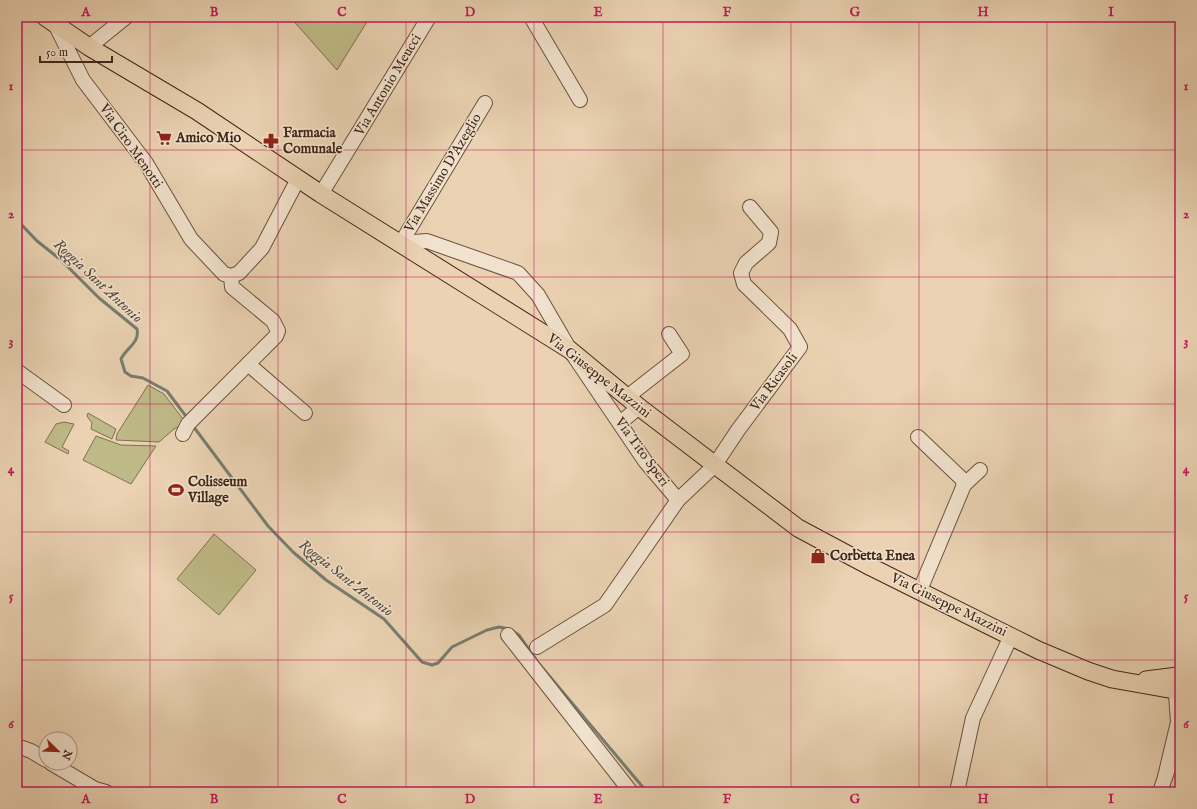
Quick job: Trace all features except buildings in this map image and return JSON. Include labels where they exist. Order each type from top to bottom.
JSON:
[{"type":"main road","name":"Via Giuseppe Mazzini","points":[[51,21],[89,47],[197,111],[321,194],[570,350],[714,466],[798,528],[871,567],[1011,636],[1088,671],[1125,682],[1177,687]]},
{"type":"street","points":[[89,47],[126,17]]},
{"type":"street","name":"Via Antonio Meucci","points":[[321,194],[429,17]]},
{"type":"street","points":[[531,17],[580,100]]},
{"type":"street","name":"Via Ciro Menotti","points":[[51,21],[82,80],[146,163],[191,239],[224,274],[231,276],[232,287],[273,321],[278,331],[276,336],[188,426]]},
{"type":"street","name":"Via Massimo D'Azeglio","points":[[401,244],[485,103]]},
{"type":"street","points":[[231,276],[239,273],[262,248],[298,179]]},
{"type":"street","name":"Via Ricasoli","points":[[678,500],[714,466],[738,430],[800,347],[790,329],[744,284],[741,273],[746,263],[769,243],[771,232],[750,207]]},
{"type":"street","name":"Via Tito Speri","points":[[401,244],[427,241],[518,273],[538,295],[570,350],[645,460],[678,500],[605,605],[537,647]]},
{"type":"street","points":[[620,423],[633,402],[682,354],[669,334]]},
{"type":"street","points":[[248,364],[305,413]]},
{"type":"street","points":[[17,371],[64,405]]},
{"type":"street","points":[[918,437],[962,479],[964,485]]},
{"type":"street","points":[[920,590],[964,485],[980,470]]},
{"type":"street","points":[[508,635],[631,792]]},
{"type":"street","points":[[957,792],[973,718],[1011,636]]},
{"type":"street","points":[[1165,777],[1178,722],[1177,687]]},
{"type":"street","points":[[1160,792],[1180,735]]},
{"type":"street","points":[[17,746],[38,755]]},
{"type":"street","points":[[65,771],[95,789],[106,792]]},
{"type":"shaded area","points":[[290,17],[370,17],[337,70]]},
{"type":"shaded area","points":[[148,385],[164,394],[186,423],[174,429],[159,442],[116,440],[117,434]]},
{"type":"shaded area","points":[[88,413],[116,429],[112,439],[91,429],[92,423],[87,416]]},
{"type":"shaded area","points":[[64,422],[74,424],[62,447],[69,451],[68,454],[45,442],[56,424]]},
{"type":"shaded area","points":[[96,436],[121,445],[156,446],[131,484],[83,460]]},
{"type":"shaded area","points":[[214,534],[256,570],[219,615],[177,579]]},
{"type":"waterway","name":"Roggia Sant'Antonio","points":[[17,220],[37,241],[61,260],[99,298],[137,329],[135,342],[121,359],[125,372],[131,376],[143,378],[167,391],[188,419]]},
{"type":"waterway","name":"Roggia Sant'Antonio","points":[[193,426],[268,526],[293,552],[326,580],[384,619],[422,662],[432,665],[438,663],[452,647],[487,630],[499,627],[509,629],[519,635],[540,665],[647,792]]},
{"type":"place","name":"Amico Mio","points":[[164,138]]},
{"type":"place","name":"Farmacia Comunale","points":[[271,141]]},
{"type":"place","name":"Colisseum Village","points":[[176,490]]},
{"type":"place","name":"Corbetta Enea","points":[[818,556]]}]
